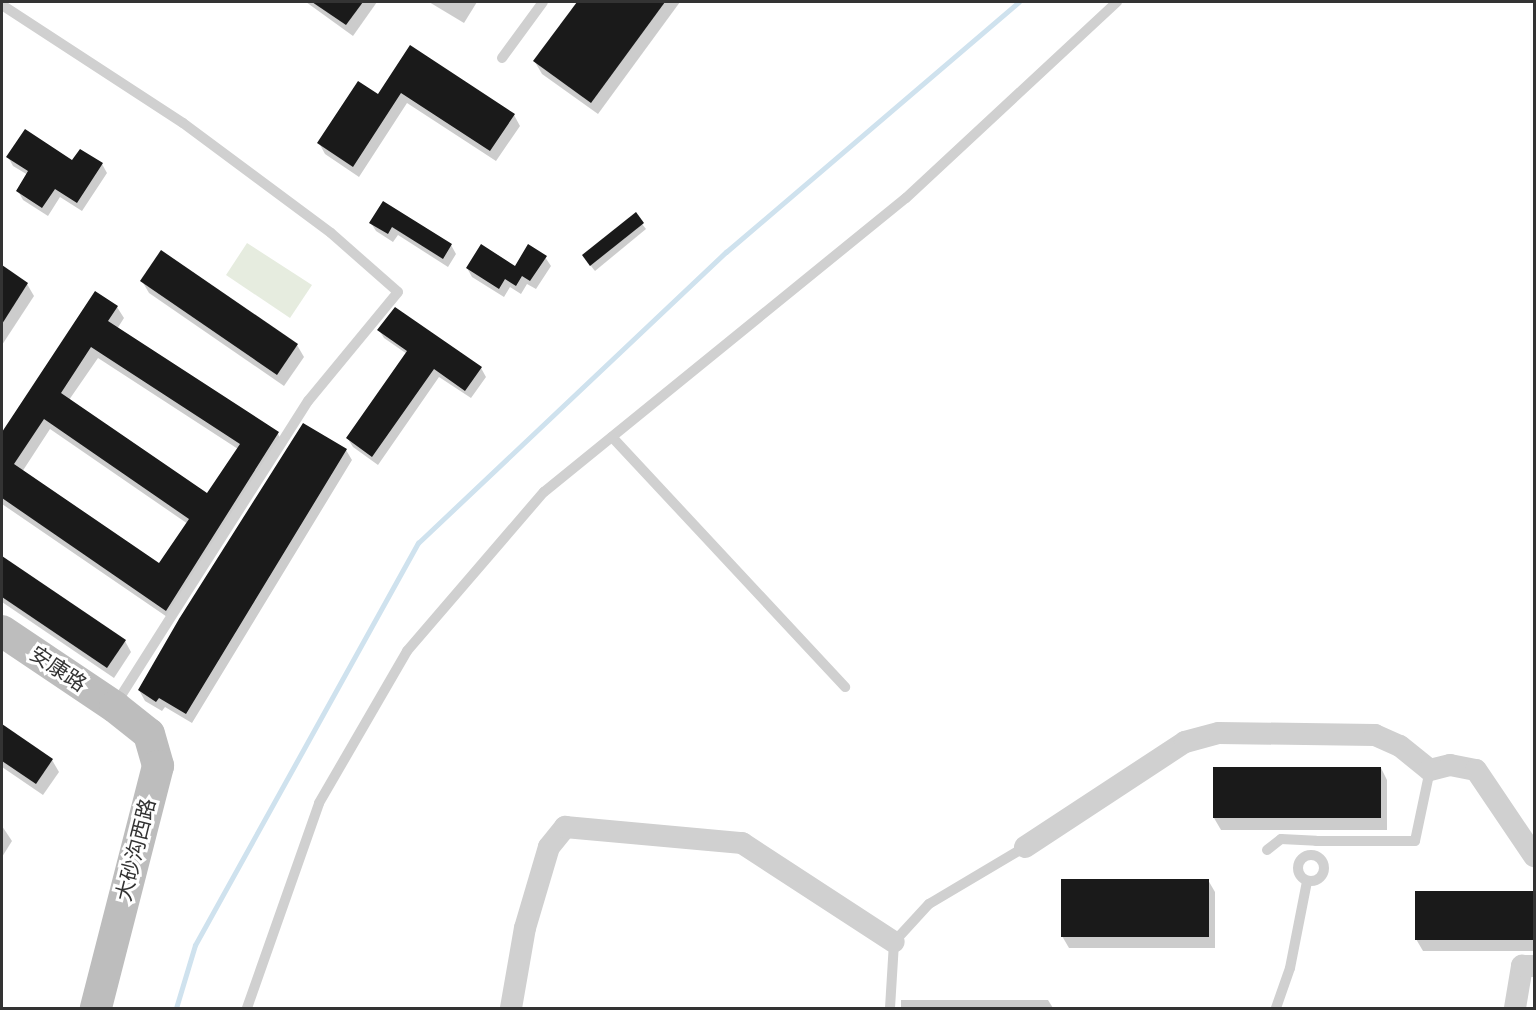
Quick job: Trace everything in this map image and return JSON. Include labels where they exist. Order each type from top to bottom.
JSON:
[{"type":"street","name":"安康路","points":[[2,631],[115,707]]},
{"type":"street","name":"大砂沟西路","points":[[96,1008],[158,766],[149,734],[115,707]]},
{"type":"street","points":[[1025,847],[1185,742],[1218,733],[1375,735],[1400,746],[1430,770],[1450,765],[1476,770],[1534,856]]},
{"type":"street","points":[[511,1008],[528,918],[549,847],[565,827],[742,843],[894,942]]},
{"type":"street","points":[[1515,1008],[1522,966],[1534,966]]},
{"type":"lane","points":[[502,58],[543,2]]},
{"type":"lane","points":[[247,1008],[319,803],[407,651],[544,492],[906,198],[1117,2]]},
{"type":"lane","points":[[2,5],[183,123],[331,233],[398,292],[308,401],[115,707]]},
{"type":"lane","points":[[612,437],[845,687]]},
{"type":"lane","points":[[1267,850],[1281,839],[1415,841],[1430,770]]},
{"type":"lane","points":[[1313,855],[1316,841]]},
{"type":"lane","points":[[890,1008],[894,942],[929,904],[1025,847]]},
{"type":"lane","points":[[1313,855],[1321,859],[1324,871],[1319,879],[1307,881],[1299,876],[1297,867],[1301,859],[1313,855]]},
{"type":"lane","points":[[1276,1008],[1290,968],[1307,881]]},
{"type":"shaded area","points":[[247,243],[312,285],[290,318],[226,275]]},
{"type":"building","points":[[312,2],[363,2],[346,25]]},
{"type":"building","points":[[577,2],[665,2],[591,103],[533,61]]},
{"type":"building","points":[[410,45],[515,114],[490,151],[401,93],[353,167],[317,143],[358,81],[378,94]]},
{"type":"building","points":[[25,129],[72,160],[80,149],[103,163],[77,203],[55,189],[42,208],[16,191],[28,171],[6,157]]},
{"type":"building","points":[[383,201],[452,244],[443,259],[392,227],[388,234],[369,223]]},
{"type":"building","points":[[636,212],[644,223],[590,266],[582,255]]},
{"type":"building","points":[[481,244],[515,266],[528,244],[547,256],[530,281],[522,276],[516,286],[505,279],[499,289],[466,268]]},
{"type":"building","points":[[161,250],[298,344],[277,375],[140,281]]},
{"type":"building","points":[[2,265],[28,283],[2,324]]},
{"type":"building","points":[[95,291],[118,306],[108,321],[279,432],[166,611],[2,498],[2,432]],"holes":[[[91,347],[240,444],[207,493],[61,393]],[[44,419],[189,519],[159,563],[14,464]]]},
{"type":"building","points":[[395,307],[482,367],[465,391],[434,369],[372,457],[346,438],[407,351],[377,330]]},
{"type":"building","points":[[303,423],[347,449],[186,714],[159,698],[156,702],[138,690],[179,619]]},
{"type":"building","points":[[2,556],[126,640],[107,668],[2,597]]},
{"type":"building","points":[[2,724],[53,759],[36,784],[2,761]]},
{"type":"building","points":[[1213,767],[1381,767],[1381,818],[1213,818]]},
{"type":"building","points":[[1061,879],[1209,879],[1209,937],[1061,937]]},
{"type":"building","points":[[1415,891],[1534,891],[1534,940],[1415,940]]},
{"type":"waterway","points":[[176,1008],[195,945],[418,543],[726,252],[1019,2]]}]
